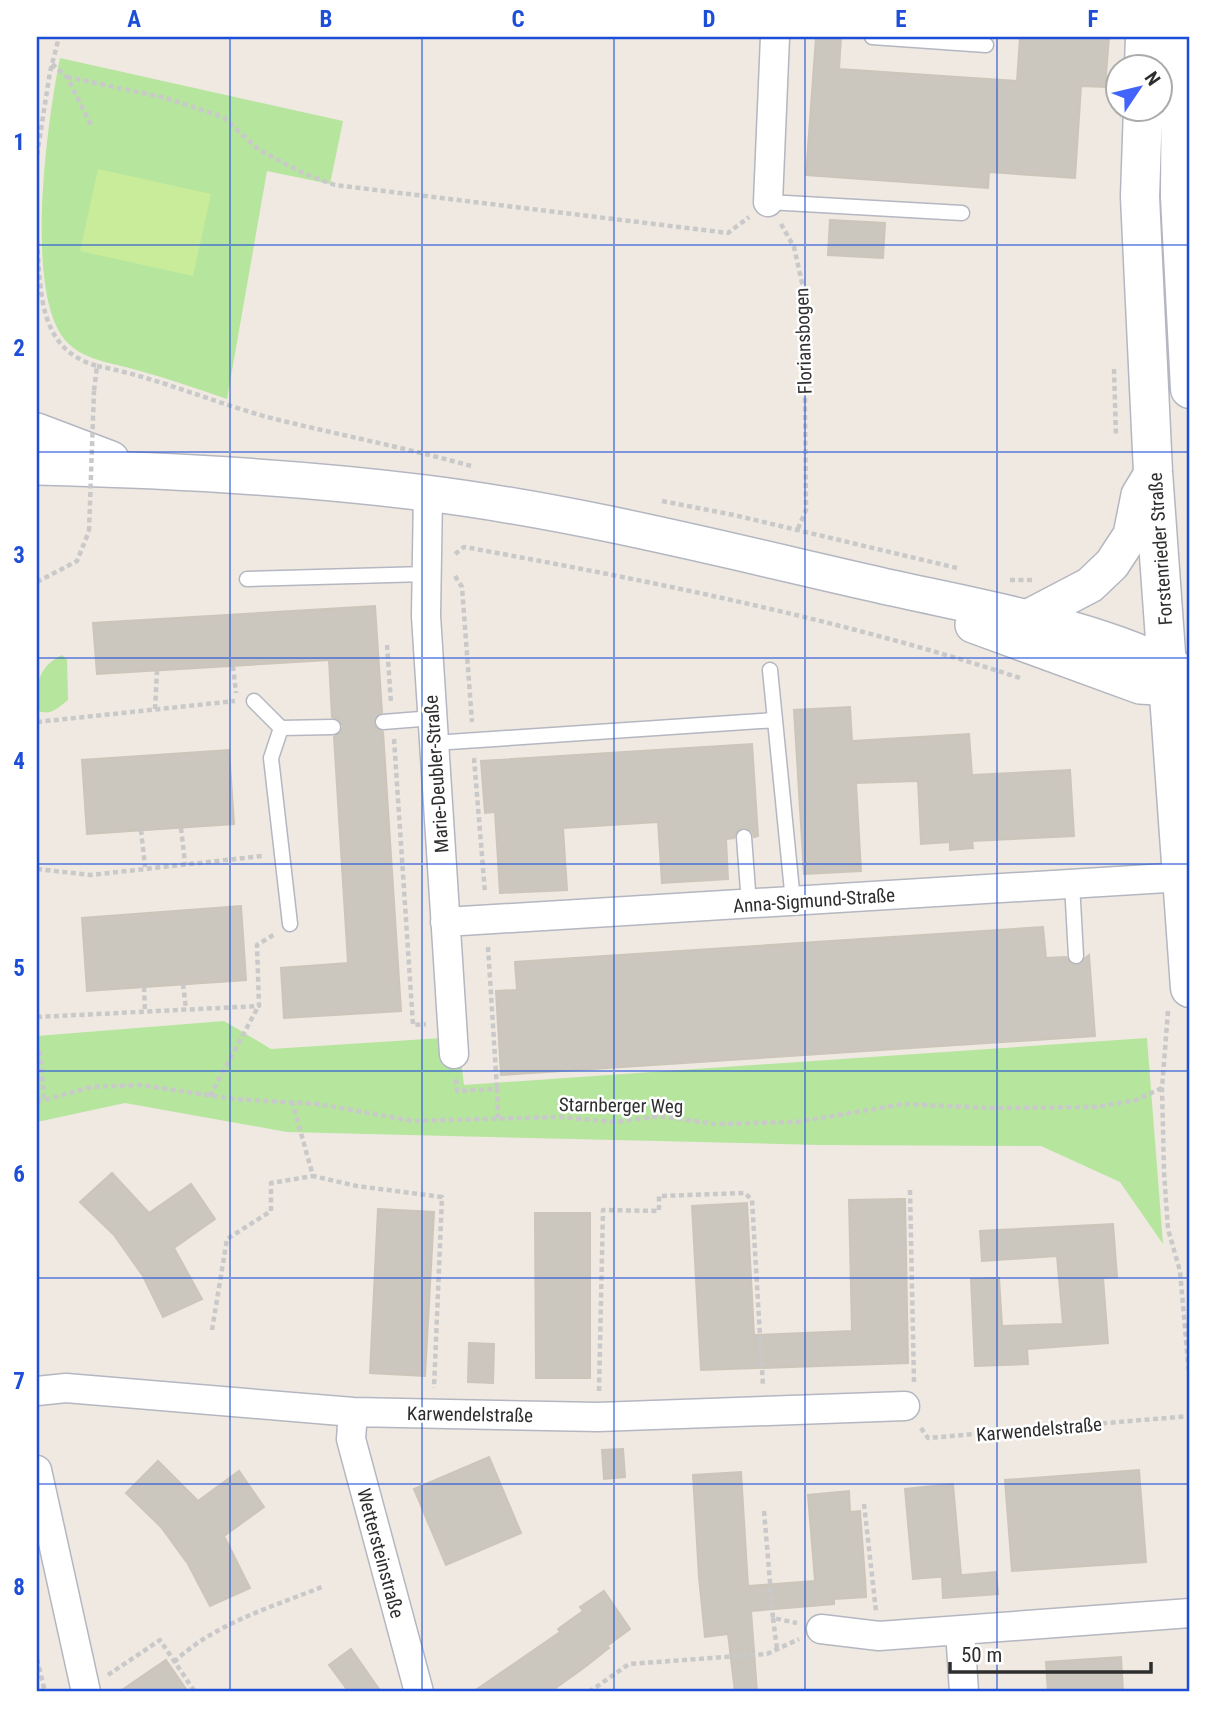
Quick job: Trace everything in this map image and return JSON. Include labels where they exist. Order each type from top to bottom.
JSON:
[{"type":"main road","points":[[1181,37],[1180,197],[1190,389]]},
{"type":"main road","name":"Forstenrieder Straße","points":[[1143,122],[1140,197],[1153,472],[1179,680],[1183,877],[1179,993]]},
{"type":"street","points":[[768,202],[775,37]]},
{"type":"street","points":[[1150,384],[1190,381]]},
{"type":"street","points":[[37,431],[137,469]]},
{"type":"street","points":[[37,467],[137,469],[428,494],[605,525],[1025,619],[1122,646],[1179,680]]},
{"type":"street","points":[[1025,619],[1090,585],[1112,564],[1131,536],[1139,495],[1153,472]]},
{"type":"street","name":"Marie-Deubler-Straße","points":[[428,494],[436,573],[433,731],[454,1054]]},
{"type":"street","points":[[842,577],[1140,686],[1179,680]]},
{"type":"street","name":"Anna-Sigmund-Straße","points":[[446,922],[1183,877]]},
{"type":"street","name":"Karwendelstraße","points":[[37,1391],[66,1388],[353,1412],[598,1417],[905,1406]]},
{"type":"street","name":"Wettersteinstraße","points":[[353,1412],[351,1439],[419,1692]]},
{"type":"street","points":[[37,1470],[48,1574],[85,1687]]},
{"type":"street","points":[[821,1629],[879,1636],[1190,1613]]},
{"type":"street","points":[[960,1630],[964,1692]]},
{"type":"lane","points":[[872,37],[986,45]]},
{"type":"lane","points":[[768,202],[962,213]]},
{"type":"lane","points":[[247,579],[436,573]]},
{"type":"lane","points":[[770,670],[793,901]]},
{"type":"lane","points":[[254,701],[281,727],[333,727]]},
{"type":"lane","points":[[388,722],[473,739],[775,720]]},
{"type":"lane","points":[[281,727],[271,758],[290,924]]},
{"type":"lane","points":[[744,837],[749,904]]},
{"type":"lane","points":[[1072,884],[1076,956]]},
{"type":"path","points":[[37,155],[59,37]]},
{"type":"path","points":[[52,64],[67,77],[91,125]]},
{"type":"path","points":[[67,77],[166,98],[223,117],[259,150],[303,173],[335,185],[728,233],[768,202]]},
{"type":"path","name":"Floriansbogen","points":[[768,202],[794,247],[804,292],[806,510],[783,564]]},
{"type":"path","points":[[37,241],[42,296],[54,337],[63,350],[77,361],[123,371],[267,416],[395,445],[478,468]]},
{"type":"path","points":[[37,582],[77,561],[89,531],[97,366]]},
{"type":"path","points":[[658,500],[970,571]]},
{"type":"path","points":[[470,548],[683,587],[922,646],[1024,679]]},
{"type":"path","points":[[436,573],[463,587],[498,1118]]},
{"type":"path","points":[[997,577],[1042,579]]},
{"type":"path","points":[[387,645],[388,722],[413,1025],[452,1022]]},
{"type":"path","points":[[233,666],[237,701]]},
{"type":"path","points":[[155,709],[156,671]]},
{"type":"path","points":[[37,722],[254,701]]},
{"type":"path","points":[[181,828],[185,863]]},
{"type":"path","points":[[141,830],[145,867]]},
{"type":"path","points":[[37,869],[91,875],[280,854]]},
{"type":"path","points":[[210,1096],[259,1006],[257,945],[290,924]]},
{"type":"path","points":[[183,984],[186,1009]]},
{"type":"path","points":[[144,987],[145,1012]]},
{"type":"path","points":[[1179,993],[1162,1088],[1168,1229],[1180,1271],[1190,1385]]},
{"type":"path","points":[[37,1017],[259,1006]]},
{"type":"path","points":[[40,1051],[44,1100]]},
{"type":"path","points":[[454,1054],[457,1091],[497,1089]]},
{"type":"path","name":"Starnberger Weg","points":[[37,1102],[115,1084],[210,1096],[292,1101],[413,1121],[558,1117],[615,1122],[660,1116],[715,1124],[796,1122],[904,1104],[991,1108],[1096,1107],[1136,1100],[1162,1088]]},
{"type":"path","points":[[292,1101],[313,1177]]},
{"type":"path","points":[[212,1330],[227,1239],[271,1211],[271,1183],[313,1177],[357,1186],[442,1197],[433,1413]]},
{"type":"path","points":[[905,1406],[914,1391],[910,1190]]},
{"type":"path","points":[[598,1417],[603,1210],[659,1211],[659,1196],[745,1193],[752,1200],[764,1411]]},
{"type":"path","name":"Karwendelstraße","points":[[905,1406],[928,1438],[1190,1416]]},
{"type":"path","points":[[864,1504],[879,1636]]},
{"type":"path","points":[[764,1511],[777,1649]]},
{"type":"path","points":[[174,1662],[191,1645],[224,1628],[322,1587]]},
{"type":"path","points":[[774,1618],[821,1629]]},
{"type":"path","points":[[589,1692],[629,1664],[767,1654],[821,1629]]},
{"type":"path","points":[[85,1687],[160,1640],[195,1692]]},
{"type":"path","points":[[37,1659],[40,1682],[45,1692]]},
{"type":"green space","points":[[60,58],[343,121],[330,184],[267,171],[227,399],[85,355],[70,345],[55,323],[46,291],[42,208],[50,121]]},
{"type":"green space","points":[[98,169],[211,194],[193,276],[80,251]]},
{"type":"green space","points":[[62,655],[67,660],[68,700],[53,711],[41,712],[37,710],[40,678],[47,666]]},
{"type":"green space","points":[[224,1021],[271,1049],[458,1037],[464,1085],[1147,1038],[1163,1244],[1120,1182],[1041,1146],[821,1145],[287,1132],[125,1103],[37,1122],[37,1036]]},
{"type":"building","points":[[816,37],[841,37],[839,69],[1017,81],[1020,37],[1109,37],[1108,52],[1104,52],[1104,87],[1081,86],[1075,178],[989,172],[988,188],[806,175]]},
{"type":"building","points":[[830,220],[885,223],[883,258],[828,255]]},
{"type":"building","points":[[375,606],[382,712],[373,722],[376,728],[383,732],[401,1011],[284,1018],[281,968],[348,963],[334,737],[341,732],[343,726],[338,719],[332,717],[329,660],[97,674],[93,623]]},
{"type":"building","points":[[850,707],[852,741],[969,734],[972,775],[1070,770],[1074,836],[972,841],[973,848],[950,850],[950,842],[921,844],[918,781],[856,783],[861,871],[804,874],[794,710]]},
{"type":"building","points":[[752,744],[758,836],[754,837],[752,831],[744,827],[738,830],[734,838],[726,839],[728,879],[662,883],[658,822],[563,828],[567,890],[500,893],[495,812],[485,813],[481,761]]},
{"type":"building","points":[[229,750],[234,824],[87,834],[82,760]]},
{"type":"building","points":[[241,906],[246,980],[87,991],[82,918]]},
{"type":"building","points":[[1043,927],[1046,958],[1066,957],[1071,964],[1077,965],[1089,955],[1095,1036],[501,1075],[496,991],[517,990],[515,962]]},
{"type":"building","points":[[112,1173],[149,1213],[191,1184],[215,1219],[174,1248],[202,1299],[163,1317],[143,1276],[114,1235],[80,1202]]},
{"type":"building","points":[[905,1199],[908,1363],[701,1370],[692,1206],[747,1203],[754,1335],[852,1331],[849,1200]]},
{"type":"building","points":[[378,1209],[434,1212],[425,1376],[370,1373]]},
{"type":"building","points":[[535,1213],[590,1213],[590,1378],[536,1378]]},
{"type":"building","points":[[1113,1224],[1117,1277],[1103,1278],[1108,1343],[1027,1349],[1028,1364],[975,1366],[971,1279],[999,1278],[1002,1326],[1063,1324],[1057,1256],[982,1261],[980,1231]]},
{"type":"building","points":[[469,1343],[494,1344],[493,1383],[468,1382]]},
{"type":"building","points":[[623,1449],[625,1477],[604,1479],[602,1450]]},
{"type":"building","points":[[489,1457],[521,1533],[446,1565],[414,1489]]},
{"type":"building","points":[[158,1461],[198,1501],[239,1471],[264,1507],[224,1536],[250,1588],[210,1606],[188,1564],[161,1527],[126,1493]]},
{"type":"building","points":[[1139,1470],[1146,1562],[1012,1571],[1005,1480]]},
{"type":"building","points":[[741,1472],[748,1586],[815,1581],[808,1495],[849,1491],[850,1512],[860,1511],[865,1578],[866,1597],[834,1599],[834,1604],[751,1611],[757,1692],[735,1692],[728,1634],[705,1637],[699,1577],[693,1475]]},
{"type":"building","points":[[953,1484],[961,1575],[913,1579],[905,1489]]},
{"type":"building","points":[[996,1572],[998,1594],[943,1598],[942,1577]]},
{"type":"building","points":[[604,1591],[630,1629],[585,1667],[550,1692],[473,1692],[560,1632],[558,1629],[583,1611],[580,1607]]},
{"type":"building","points":[[351,1649],[381,1692],[349,1692],[329,1665]]},
{"type":"building","points":[[1121,1657],[1123,1692],[1048,1692],[1046,1662]]},
{"type":"building","points":[[166,1660],[188,1692],[119,1692]]}]
